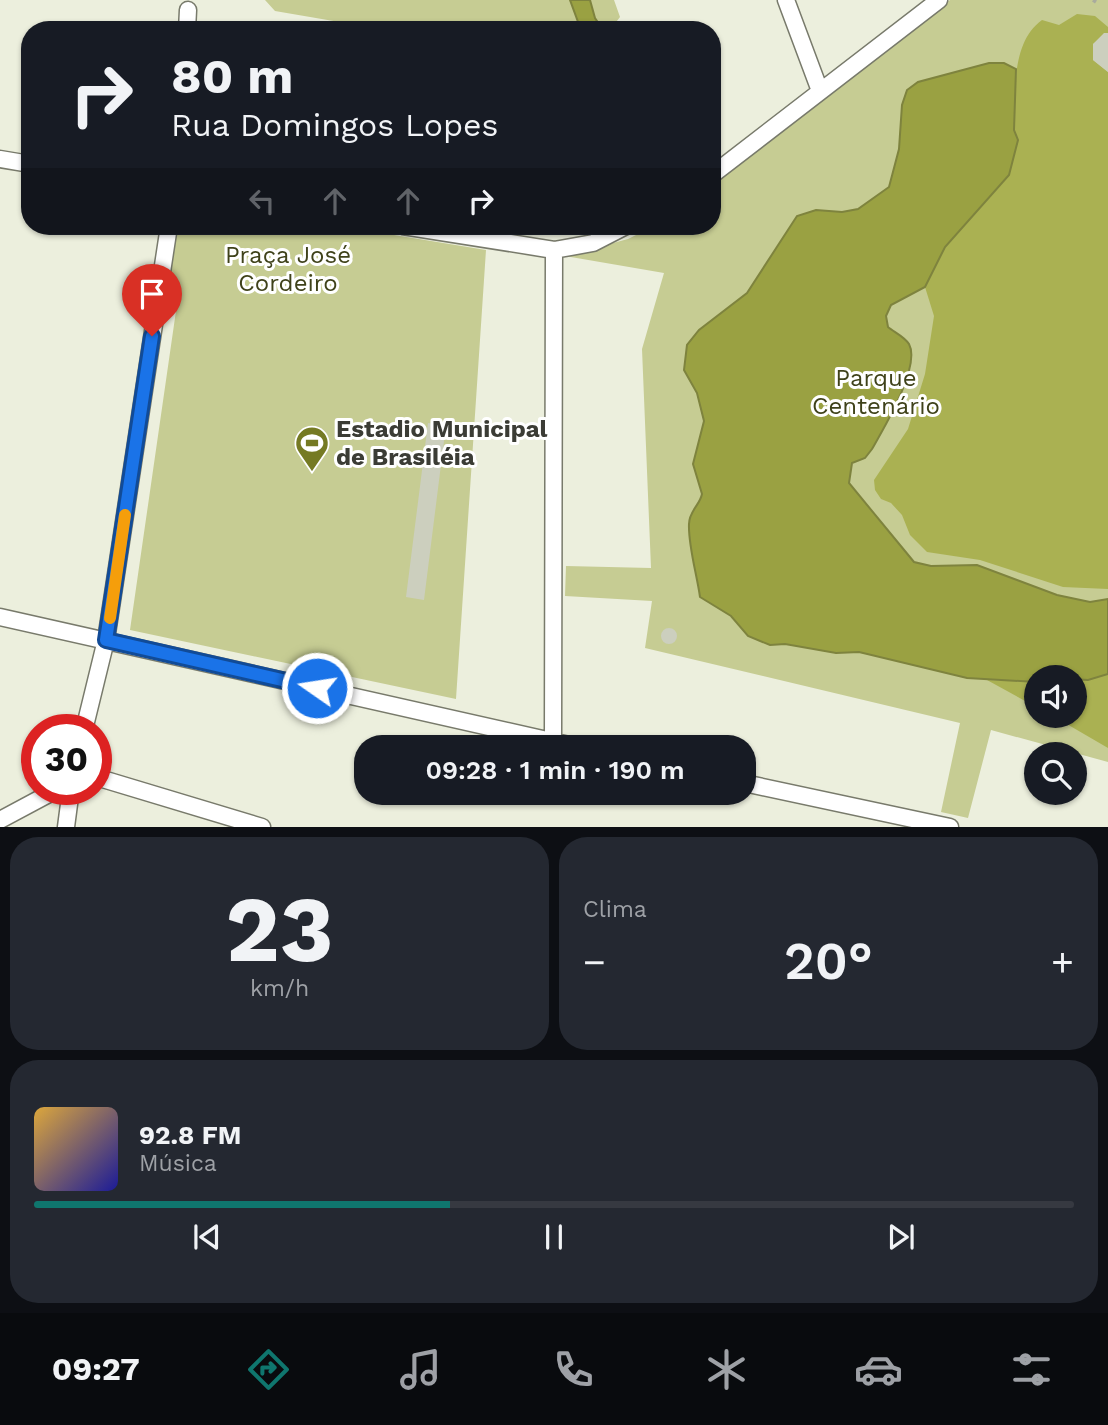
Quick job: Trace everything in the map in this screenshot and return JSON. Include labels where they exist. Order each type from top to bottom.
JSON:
[{"type":"street","points":[[786,0],[820,91]]},
{"type":"street","points":[[721,169],[939,0]]},
{"type":"street","points":[[187,21],[188,10]]},
{"type":"street","points":[[0,159],[21,162]]},
{"type":"street","points":[[88,714],[106,640],[168,235]]},
{"type":"street","points":[[460,235],[554,250],[593,243],[609,235]]},
{"type":"street","points":[[553,735],[554,250]]},
{"type":"street","points":[[0,617],[522,735]]},
{"type":"street","points":[[112,782],[262,827]]},
{"type":"street","points":[[756,786],[950,827]]},
{"type":"street","points":[[0,820],[28,805]]},
{"type":"street","points":[[66,827],[69,805]]},
{"type":"green space","points":[[265,0],[570,0],[578,21],[333,21],[275,11]]},
{"type":"green space","points":[[590,0],[614,0],[620,17],[617,21],[597,21]]},
{"type":"green space","name":"Parque Centenário","points":[[950,0],[1108,0],[1108,762],[1087,756],[1087,742],[1035,742],[991,730],[968,818],[941,812],[960,723],[645,648],[652,601],[565,596],[566,566],[651,568],[642,349],[664,273],[565,256],[636,235],[721,235],[721,177]]},
{"type":"green space","name":"Estadio Municipal de Brasiléia","points":[[174,235],[394,235],[486,250],[456,699],[130,630],[178,297],[167,295]]},
{"type":"shaded area","points":[[570,0],[590,0],[597,21],[578,21]]},
{"type":"shaded area","points":[[1077,14],[1095,16],[1108,27],[1108,33],[1093,44],[1093,60],[1108,72],[1108,589],[1063,587],[980,560],[927,552],[910,535],[902,515],[891,503],[881,499],[875,490],[874,480],[908,429],[925,374],[934,316],[925,287],[930,274],[945,247],[1002,183],[1018,140],[1014,130],[1015,86],[1024,42],[1042,20],[1059,25]]},
{"type":"shaded area","points":[[989,63],[1004,63],[1016,69],[1014,130],[1018,140],[1009,175],[945,247],[925,287],[891,305],[886,316],[888,327],[909,344],[910,367],[900,397],[872,449],[865,458],[852,463],[849,483],[914,562],[931,566],[977,565],[1057,595],[1090,602],[1108,599],[1108,674],[1087,680],[1087,665],[1024,665],[1024,681],[967,678],[859,652],[836,653],[785,644],[770,645],[748,636],[731,616],[700,597],[691,551],[689,519],[702,494],[693,464],[704,421],[697,393],[684,370],[687,345],[699,330],[747,293],[797,216],[816,210],[842,212],[858,209],[889,187],[899,149],[902,105],[907,90],[918,82]]},
{"type":"shaded area","points":[[1108,674],[1108,748],[1074,728],[1087,728],[1088,680]]},
{"type":"shaded area","points":[[987,680],[1024,682],[1024,700]]},
{"type":"building","points":[[1104,33],[1108,33],[1108,72],[1093,60],[1093,44]]},
{"type":"building","points":[[428,423],[446,425],[424,600],[406,597]]},
{"type":"building","points":[[666,628],[672,628],[677,636],[675,642],[666,644],[661,639],[661,633]]},
{"type":"slow traffic","points":[[110,618],[125,515]]},
{"type":"place","name":"Estadio Municipal de Brasiléia","points":[[312,473]]},
{"type":"route","points":[[152,336],[106,640],[317,688]]},
{"type":"park label","name":"Praça José Cordeiro","points":[[288,269]]}]
